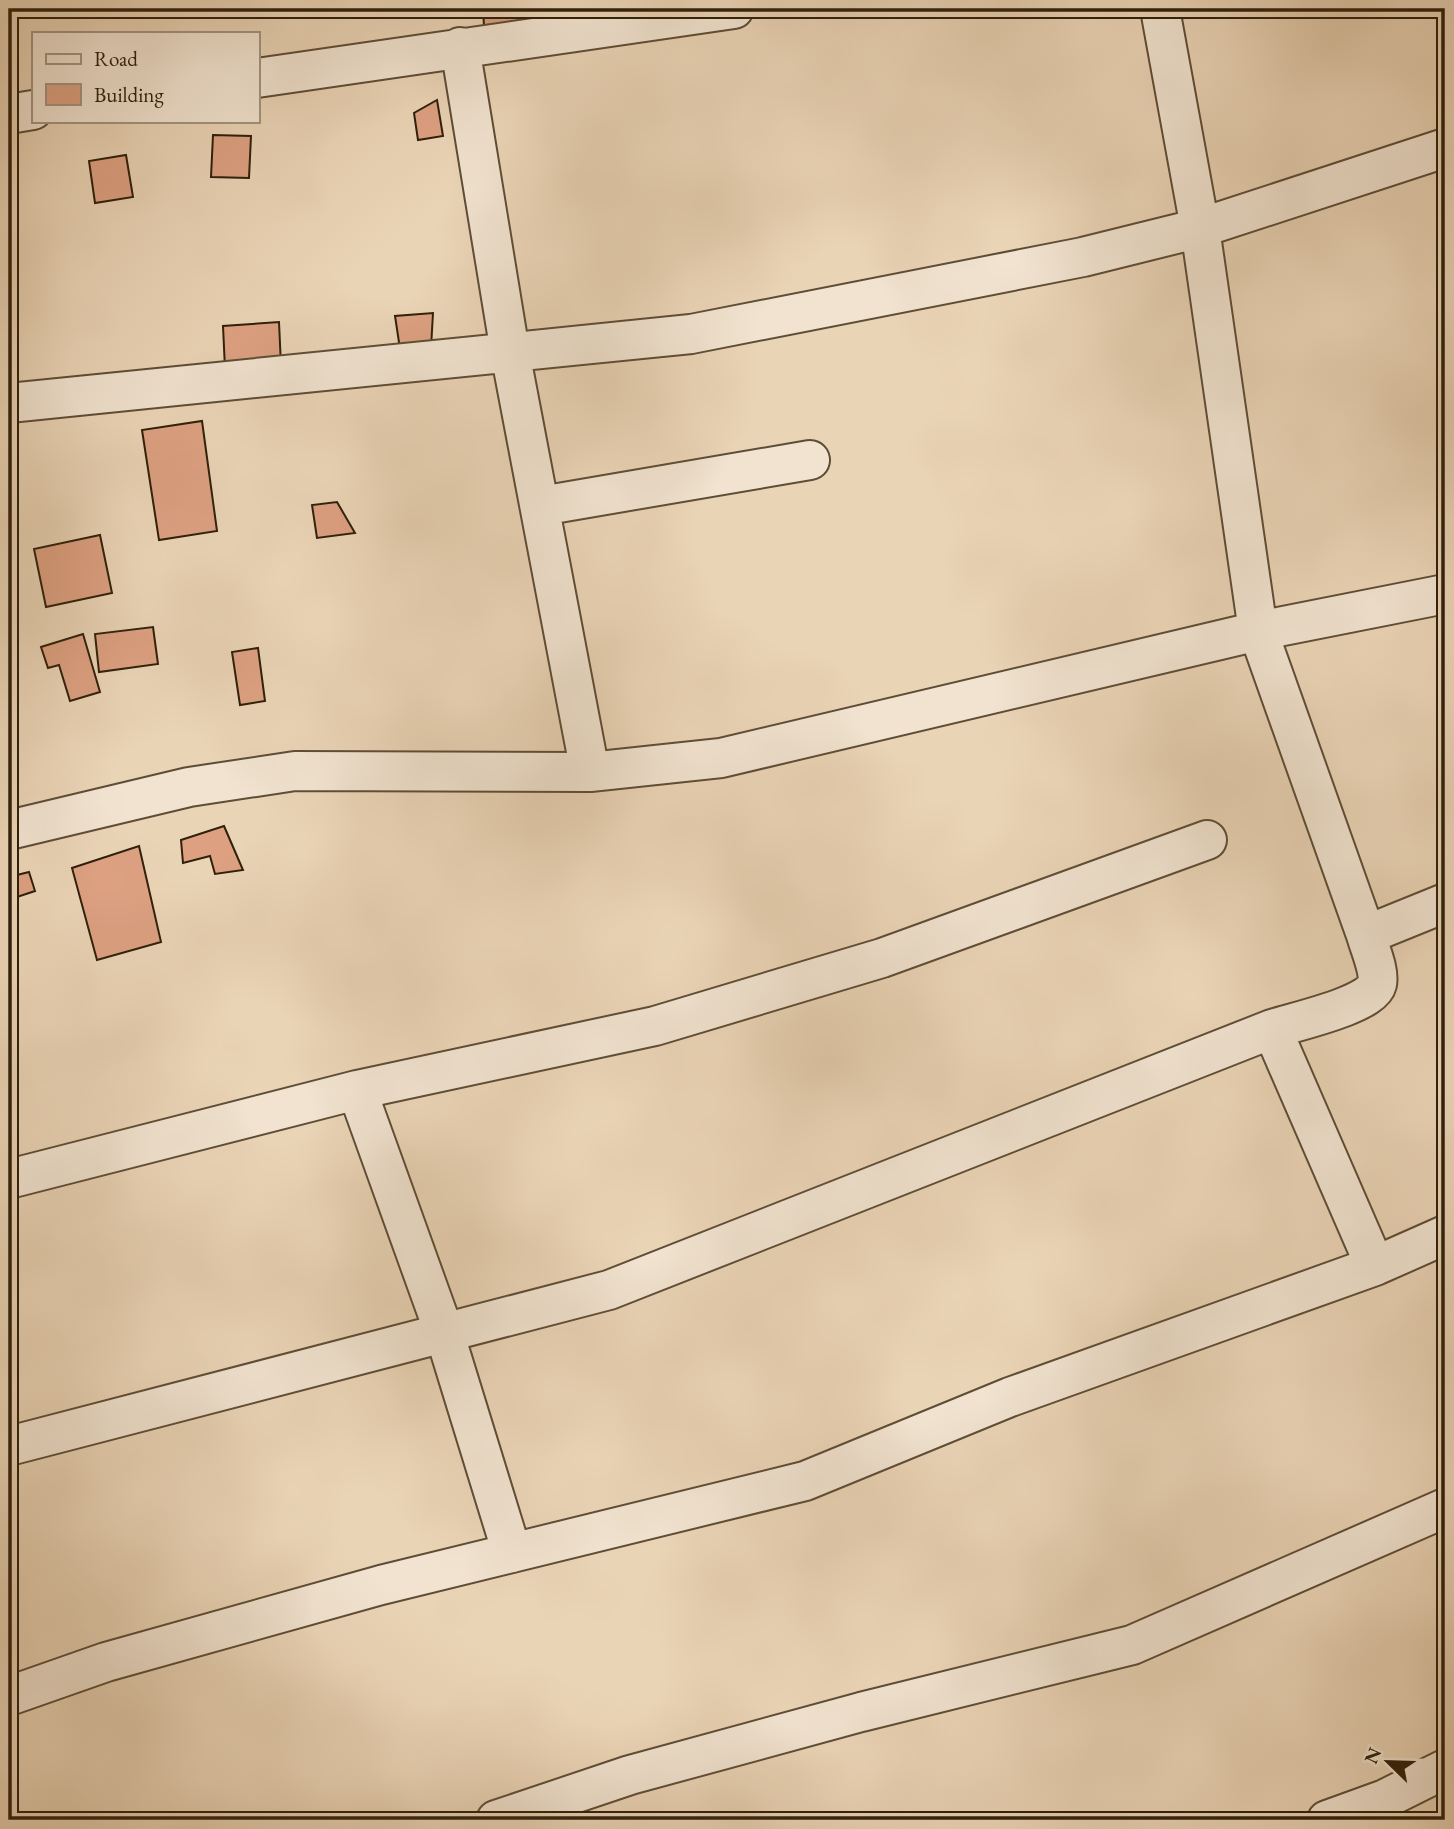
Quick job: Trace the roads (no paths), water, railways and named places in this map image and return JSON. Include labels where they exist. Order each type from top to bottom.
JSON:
[{"type":"street","points":[[259,78],[734,9]]},
{"type":"street","points":[[9,1446],[609,1290],[1272,1028],[1349,1005],[1370,995],[1376,988],[1378,979],[1366,935],[1258,631],[1199,228],[1160,9]]},
{"type":"street","points":[[460,47],[510,352],[590,772]]},
{"type":"street","points":[[9,114],[32,110]]},
{"type":"street","points":[[9,403],[691,334],[1083,257],[1199,228],[1445,148]]},
{"type":"street","points":[[541,506],[810,460]]},
{"type":"street","points":[[9,830],[189,787],[295,771],[590,772],[721,758],[1258,631],[1445,594]]},
{"type":"street","points":[[9,1179],[357,1090],[655,1026],[882,958],[1207,840]]},
{"type":"street","points":[[1366,935],[1445,903]]},
{"type":"street","points":[[1272,1028],[1375,1266]]},
{"type":"street","points":[[357,1090],[443,1332],[512,1553]]},
{"type":"street","points":[[9,1696],[106,1662],[381,1585],[804,1481],[1010,1397],[1375,1266],[1445,1235]]},
{"type":"street","points":[[496,1820],[630,1775],[861,1712],[1132,1645],[1445,1508]]},
{"type":"street","points":[[1328,1820],[1385,1799],[1445,1769]]}]
